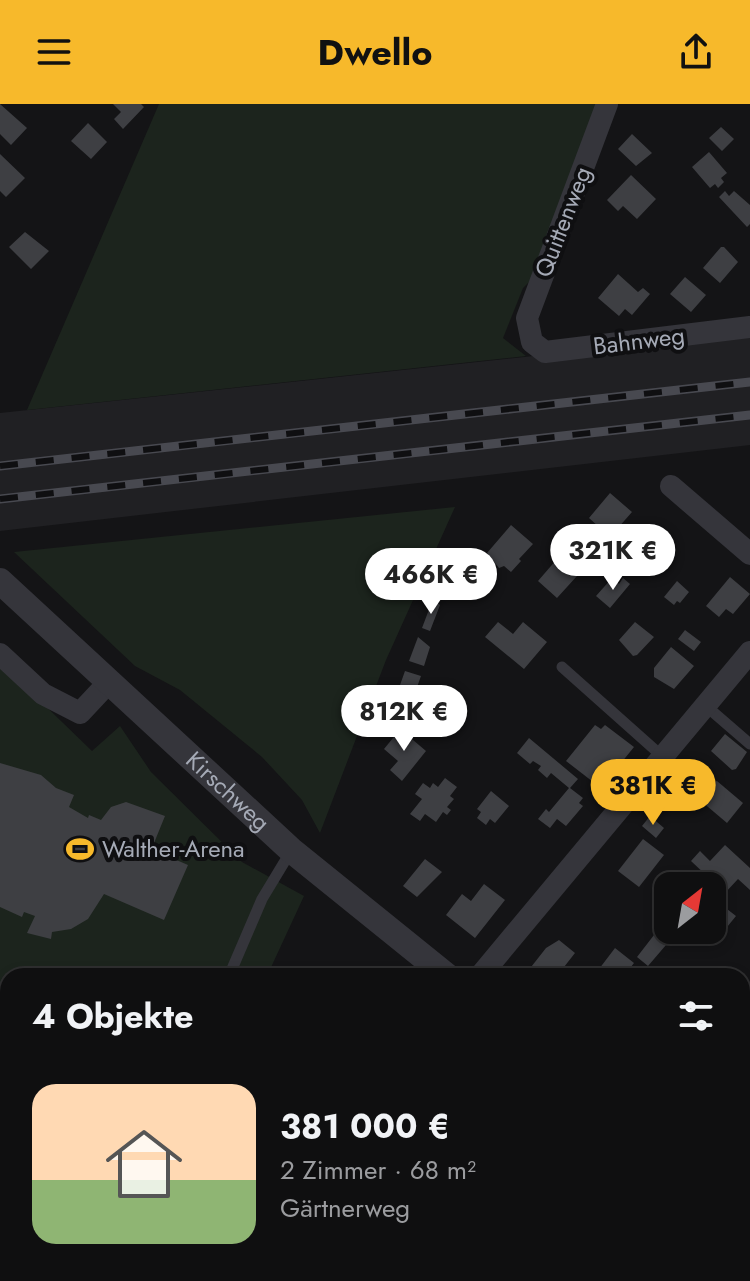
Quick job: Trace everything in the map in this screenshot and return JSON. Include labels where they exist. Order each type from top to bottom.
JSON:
[{"type":"street","name":"Quittenweg","points":[[532,342],[527,318],[607,104]]},
{"type":"street","name":"Bahnweg","points":[[532,342],[545,352],[750,327]]},
{"type":"street","points":[[671,486],[750,554]]},
{"type":"street","name":"Kirschweg","points":[[9,590],[291,850],[437,968]]},
{"type":"street","points":[[487,968],[750,652]]},
{"type":"street","points":[[0,654],[43,694],[80,713],[109,682]]},
{"type":"lane","points":[[562,667],[663,757]]},
{"type":"lane","points":[[706,706],[750,744]]},
{"type":"lane","points":[[232,968],[262,899],[291,850]]},
{"type":"shaded area","points":[[159,104],[601,104],[531,280],[523,288],[503,338],[526,356],[27,410]]},
{"type":"shaded area","points":[[750,333],[750,445],[0,531],[0,413]]},
{"type":"shaded area","points":[[455,507],[386,660],[320,833],[302,800],[262,757],[180,690],[135,666],[14,552]]},
{"type":"shaded area","points":[[0,662],[92,751],[120,726],[151,772],[242,862],[304,896],[271,968],[0,968]]},
{"type":"building","points":[[0,104],[27,128],[11,145],[0,134]]},
{"type":"building","points":[[113,104],[141,104],[144,107],[123,129],[114,119],[121,112]]},
{"type":"building","points":[[88,123],[107,142],[91,159],[71,141]]},
{"type":"building","points":[[721,127],[734,139],[722,151],[709,138]]},
{"type":"building","points":[[632,134],[652,153],[636,166],[618,149]]},
{"type":"building","points":[[709,152],[727,173],[721,178],[724,182],[718,188],[715,184],[710,188],[692,167]]},
{"type":"building","points":[[0,154],[25,178],[6,197],[0,191]]},
{"type":"building","points":[[631,175],[656,199],[637,219],[623,206],[618,211],[607,200]]},
{"type":"building","points":[[725,191],[729,196],[734,191],[750,205],[750,224],[747,227],[719,197]]},
{"type":"building","points":[[25,232],[49,251],[31,269],[9,247]]},
{"type":"building","points":[[721,247],[738,262],[720,283],[703,268]]},
{"type":"building","points":[[618,274],[638,292],[643,288],[650,294],[632,315],[625,309],[619,316],[598,298]]},
{"type":"building","points":[[685,277],[706,295],[691,312],[670,294]]},
{"type":"building","points":[[610,493],[632,512],[610,537],[589,518]]},
{"type":"building","points":[[511,525],[533,544],[511,572],[504,566],[499,568],[487,553]]},
{"type":"building","points":[[448,559],[488,592],[483,598],[471,587],[467,591],[443,571]]},
{"type":"building","points":[[557,559],[577,576],[557,598],[538,581]]},
{"type":"building","points":[[730,577],[750,594],[733,614],[726,609],[719,617],[706,606]]},
{"type":"building","points":[[612,578],[619,584],[623,578],[630,584],[610,608],[596,596]]},
{"type":"building","points":[[677,581],[689,592],[680,603],[677,601],[674,605],[664,597]]},
{"type":"building","points":[[433,599],[440,605],[430,631],[422,628]]},
{"type":"building","points":[[498,622],[513,634],[523,622],[547,642],[524,669],[485,637]]},
{"type":"building","points":[[635,622],[654,637],[633,656],[619,640]]},
{"type":"building","points":[[685,630],[701,642],[694,651],[678,639]]},
{"type":"building","points":[[418,637],[430,647],[424,666],[409,661]]},
{"type":"building","points":[[671,647],[694,666],[674,689],[654,677],[654,668]]},
{"type":"building","points":[[405,671],[421,676],[416,690],[400,685]]},
{"type":"building","points":[[595,725],[601,729],[605,725],[634,747],[617,768],[613,765],[597,785],[566,761]]},
{"type":"building","points":[[402,727],[426,751],[402,781],[390,770],[398,761],[384,749]]},
{"type":"building","points":[[725,734],[747,752],[736,769],[732,770],[711,751]]},
{"type":"building","points":[[529,738],[578,779],[570,788],[583,798],[579,803],[583,806],[566,826],[557,819],[550,828],[538,819],[546,809],[549,812],[569,788],[551,773],[547,778],[538,770],[541,766],[533,761],[530,764],[517,753]]},
{"type":"building","name":"Walther-Arena","points":[[0,763],[41,775],[56,788],[74,795],[69,807],[88,818],[89,815],[101,820],[111,807],[126,802],[165,816],[154,843],[161,846],[158,852],[188,865],[164,920],[104,894],[88,919],[71,929],[52,932],[51,939],[27,933],[35,916],[24,912],[22,917],[0,907]]},
{"type":"building","points":[[445,778],[457,787],[450,796],[454,799],[447,807],[451,810],[447,815],[443,812],[436,822],[425,814],[420,821],[410,814],[422,799],[415,794],[423,783],[430,788],[433,783],[438,787]]},
{"type":"building","points":[[717,781],[743,803],[727,823],[701,801],[711,783]]},
{"type":"building","points":[[491,791],[509,806],[495,823],[490,819],[486,825],[477,818],[481,812],[477,809]]},
{"type":"building","points":[[650,816],[664,828],[656,838],[642,826]]},
{"type":"building","points":[[643,839],[664,855],[639,887],[618,871]]},
{"type":"building","points":[[725,845],[750,868],[750,890],[738,879],[726,892],[726,872],[703,872],[691,861],[700,851],[710,861]]},
{"type":"building","points":[[425,859],[442,872],[417,897],[403,886]]},
{"type":"building","points":[[484,884],[505,900],[475,938],[446,915],[462,894],[471,901]]},
{"type":"building","points":[[726,908],[736,916],[726,928]]},
{"type":"building","points":[[654,935],[654,944],[666,945],[648,966],[637,957]]},
{"type":"building","points":[[559,940],[575,953],[563,968],[530,968],[546,948]]},
{"type":"building","points":[[615,948],[634,963],[630,968],[600,968]]},
{"type":"railway","points":[[0,466],[750,382]]},
{"type":"railway","points":[[0,499],[750,415]]},
{"type":"place","name":"Walther-Arena","points":[[80,849]]}]
